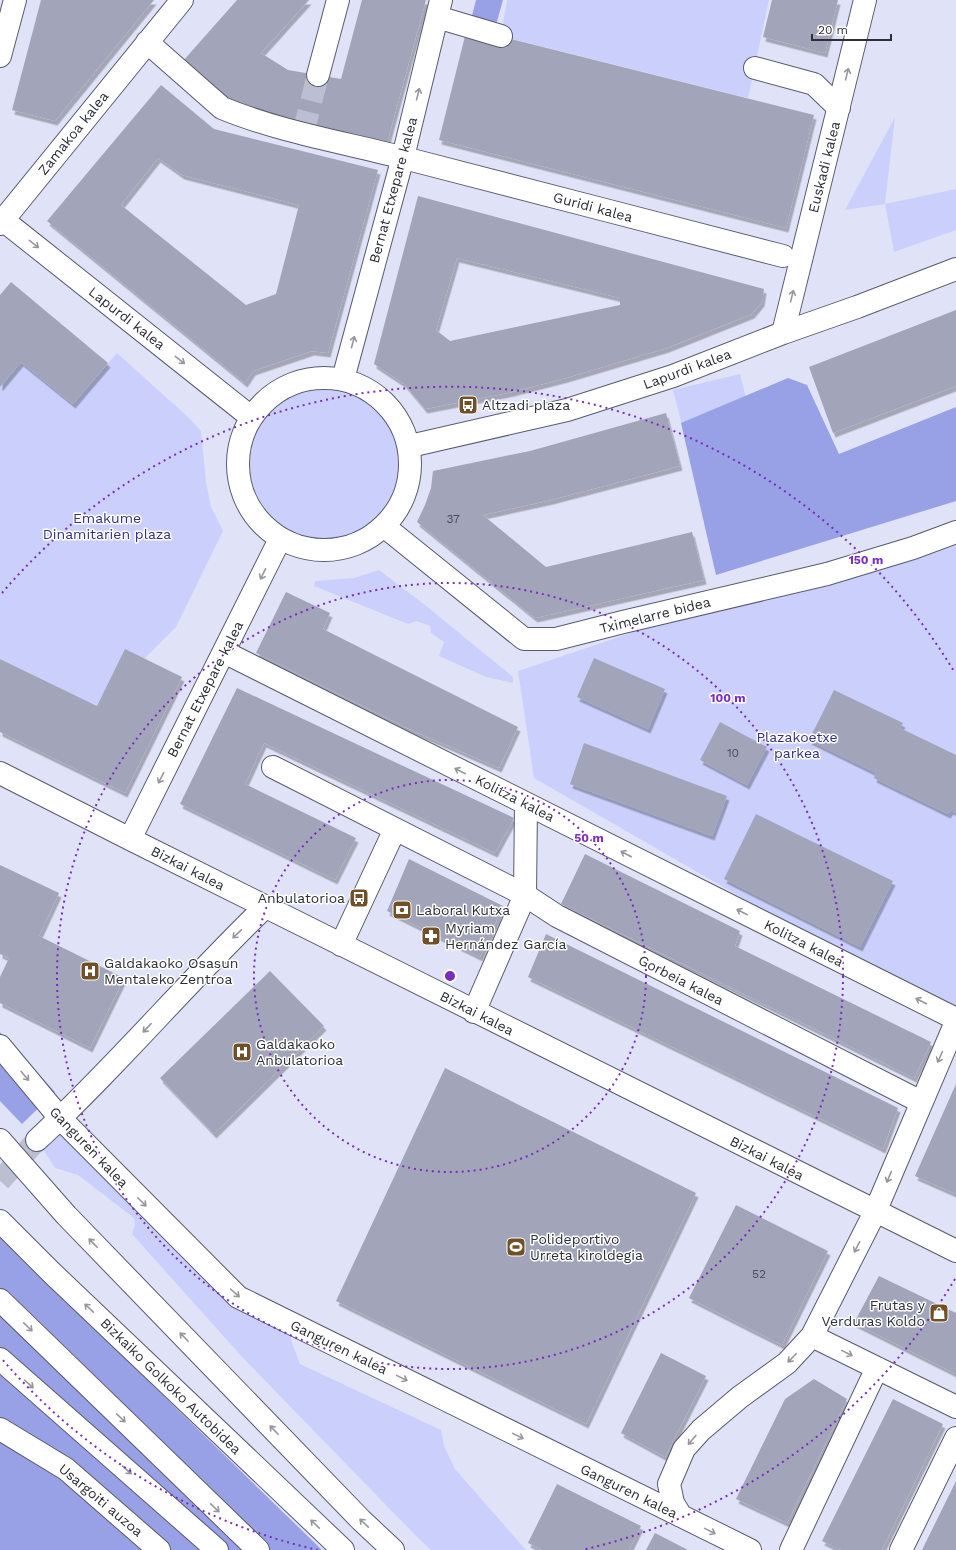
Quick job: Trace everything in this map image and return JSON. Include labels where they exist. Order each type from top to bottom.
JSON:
[{"type":"main road","points":[[0,56],[15,0]]},
{"type":"main road","name":"Zamakoa kalea","points":[[2,222],[182,0]]},
{"type":"main road","points":[[318,75],[338,0]]},
{"type":"main road","name":"Euskadi kalea","points":[[783,333],[866,0]]},
{"type":"main road","points":[[439,9],[501,36]]},
{"type":"main road","name":"Bernat Etxepare kalea","points":[[343,379],[403,157],[439,9]]},
{"type":"main road","name":"Guridi kalea","points":[[147,42],[222,108],[237,114],[303,133],[403,157],[783,256]]},
{"type":"main road","points":[[755,68],[814,84],[839,108]]},
{"type":"main road","name":"Lapurdi kalea","points":[[2,222],[250,416]]},
{"type":"main road","name":"Lapurdi kalea","points":[[410,446],[567,410],[673,376],[783,333],[857,307],[956,269]]},
{"type":"main road","points":[[323,376],[343,379],[381,396],[399,418],[410,446],[411,476],[402,504],[385,527],[362,542],[334,550],[307,549],[280,539],[259,521],[244,497],[237,470],[240,442],[250,416],[269,396],[294,382],[323,376]]},
{"type":"main road","name":"Tximelarre bidea","points":[[385,527],[524,639],[556,639],[827,574],[914,548],[956,532]]},
{"type":"main road","name":"Bernat Etxepare kalea","points":[[130,839],[280,539]]},
{"type":"main road","name":"Kolitza kalea","points":[[224,652],[956,1020]]},
{"type":"main road","points":[[273,767],[525,895]]},
{"type":"main road","name":"Bizkai kalea","points":[[0,773],[474,1012],[956,1251]]},
{"type":"main road","points":[[474,1012],[525,895],[526,804]]},
{"type":"main road","points":[[341,945],[395,829]]},
{"type":"main road","name":"Gorbeia kalea","points":[[525,895],[557,916],[920,1102]]},
{"type":"main road","points":[[37,1140],[232,939],[265,907]]},
{"type":"main road","points":[[680,1516],[673,1503],[670,1484],[684,1449],[701,1430],[740,1396],[787,1363],[812,1336],[875,1212],[920,1102],[956,1020]]},
{"type":"main road","name":"Ganguren kalea","points":[[0,1046],[60,1118],[238,1297],[750,1550]]},
{"type":"main road","points":[[0,1140],[66,1215],[361,1520],[393,1550]]},
{"type":"main road","name":"Bizkaiko Golkoko Autobidea","points":[[0,1221],[74,1294],[343,1550]]},
{"type":"main road","points":[[0,1300],[258,1550]]},
{"type":"main road","points":[[812,1336],[956,1407]]},
{"type":"main road","points":[[0,1358],[217,1550]]},
{"type":"main road","points":[[791,1550],[877,1368]]},
{"type":"main road","name":"Usargoiti auzoa","points":[[0,1429],[66,1469],[159,1550]]},
{"type":"main road","points":[[901,1550],[956,1438]]},
{"type":"green space","points":[[507,0],[769,0],[748,98],[501,36]]},
{"type":"green space","points":[[895,117],[885,204],[845,210]]},
{"type":"green space","points":[[956,189],[956,230],[894,252],[885,204]]},
{"type":"green space","name":"Emakume Dinamitarien plaza","points":[[117,353],[189,418],[201,431],[206,482],[211,507],[223,531],[176,627],[97,706],[0,659],[0,387],[21,362],[73,404]]},
{"type":"green space","points":[[740,374],[769,490],[703,507],[673,390]]},
{"type":"green space","points":[[324,390],[346,393],[366,403],[377,412],[386,423],[396,443],[399,465],[396,487],[386,507],[377,518],[366,527],[346,537],[324,540],[302,537],[282,527],[271,518],[262,507],[252,487],[249,465],[252,443],[262,423],[271,412],[282,403],[302,393]]},
{"type":"green space","name":"Plazakoetxe parkea","points":[[956,523],[956,1005],[930,1006],[534,778],[518,671]]},
{"type":"green space","points":[[379,570],[425,605],[513,677],[513,683],[486,677],[439,656],[444,642],[431,633],[430,626],[417,621],[408,624],[314,586],[315,581],[354,578]]},
{"type":"green space","points":[[60,1118],[238,1297],[283,1319],[300,1364],[441,1430],[444,1446],[455,1469],[526,1550],[431,1550],[419,1539],[244,1359],[132,1234],[135,1225],[134,1218],[78,1175],[55,1168],[37,1140]]},
{"type":"shaded area","points":[[476,0],[503,0],[496,25],[471,20]]},
{"type":"shaded area","points":[[788,378],[807,385],[839,454],[956,407],[956,501],[716,575],[681,423]]},
{"type":"shaded area","points":[[0,1032],[55,1092],[22,1124],[0,1101]]},
{"type":"shaded area","points":[[0,1237],[322,1550],[0,1550]]},
{"type":"building","points":[[41,0],[154,0],[55,121],[12,110]]},
{"type":"building","points":[[237,0],[309,0],[261,53],[288,70],[341,79],[362,0],[426,0],[387,143],[236,106],[183,61]]},
{"type":"building","points":[[772,0],[838,0],[825,53],[763,37]]},
{"type":"building","points":[[467,28],[814,115],[786,228],[439,140]]},
{"type":"building","points":[[161,85],[214,129],[378,170],[328,353],[312,351],[253,371],[245,383],[47,221]],"holes":[[[158,158],[182,175],[299,205],[276,294],[246,305],[121,205]]]},
{"type":"building","points":[[418,196],[764,289],[762,302],[752,314],[667,348],[566,378],[512,392],[425,409],[404,384],[374,364]],"holes":[[[457,258],[620,298],[620,305],[450,341],[436,330]]]},
{"type":"building","points":[[11,282],[108,363],[73,404],[21,362],[0,387],[0,295]]},
{"type":"building","points":[[956,310],[956,386],[833,433],[809,367]]},
{"type":"building","points":[[666,413],[680,466],[551,500],[483,515],[546,567],[692,532],[704,580],[535,618],[417,522],[431,488],[433,471],[530,451]]},
{"type":"building","points":[[286,592],[330,613],[323,629],[518,727],[499,768],[407,728],[256,653]]},
{"type":"building","points":[[125,649],[182,677],[125,793],[0,732],[0,659],[97,706]]},
{"type":"building","points":[[594,658],[665,689],[648,729],[577,697]]},
{"type":"building","points":[[237,688],[514,818],[495,853],[264,743],[245,784],[356,838],[335,880],[180,804]]},
{"type":"building","points":[[834,690],[903,723],[900,728],[956,755],[956,813],[951,810],[948,814],[874,778],[876,773],[809,740]]},
{"type":"building","points":[[720,722],[767,747],[747,785],[700,760]]},
{"type":"building","points":[[584,743],[727,796],[712,836],[570,784]]},
{"type":"building","points":[[756,814],[893,881],[860,947],[724,879]]},
{"type":"building","points":[[585,854],[740,931],[735,946],[931,1042],[914,1078],[561,904]]},
{"type":"building","points":[[409,859],[503,906],[480,957],[387,911]]},
{"type":"building","points":[[0,865],[59,893],[39,936],[124,978],[90,1048],[0,1003],[0,977],[9,958],[0,954]]},
{"type":"building","points":[[546,934],[898,1108],[883,1149],[528,977]]},
{"type":"building","name":"Galdakaoko Anbulatorioa","points":[[270,971],[324,1026],[214,1134],[160,1078]]},
{"type":"building","name":"Polideportivo Urreta kiroldegia","points":[[445,1068],[696,1193],[586,1424],[336,1301]]},
{"type":"building","points":[[956,1084],[956,1194],[915,1176]]},
{"type":"building","points":[[736,1205],[828,1251],[782,1345],[689,1298]]},
{"type":"building","points":[[879,1276],[956,1313],[956,1374],[854,1323]]},
{"type":"building","points":[[661,1353],[706,1376],[665,1457],[621,1433]]},
{"type":"building","points":[[814,1379],[847,1399],[787,1523],[736,1499],[785,1399]]},
{"type":"building","points":[[893,1399],[943,1424],[882,1550],[841,1550],[822,1541]]},
{"type":"building","points":[[956,1481],[956,1550],[922,1550]]},
{"type":"building","points":[[557,1484],[641,1526],[629,1550],[542,1550],[528,1543]]},
{"type":"building","points":[[655,1533],[688,1550],[646,1550]]},
{"type":"tunnel","points":[[303,133],[318,75]]},
{"type":"tunnel","points":[[0,1181],[37,1140]]},
{"type":"place","name":"Altzadi plaza","points":[[468,405]]},
{"type":"place","name":"Anbulatorioa","points":[[359,898]]},
{"type":"place","name":"Laboral Kutxa","points":[[402,910]]},
{"type":"place","name":"Myriam Hernández García","points":[[431,936]]},
{"type":"place","name":"Galdakaoko Osasun Mentaleko Zentroa","points":[[90,971]]},
{"type":"place","name":"Galdakaoko Anbulatorioa","points":[[242,1052]]},
{"type":"place","name":"Polideportivo Urreta kiroldegia","points":[[516,1247]]},
{"type":"place","name":"Frutas y Verduras Koldo","points":[[939,1313]]}]
